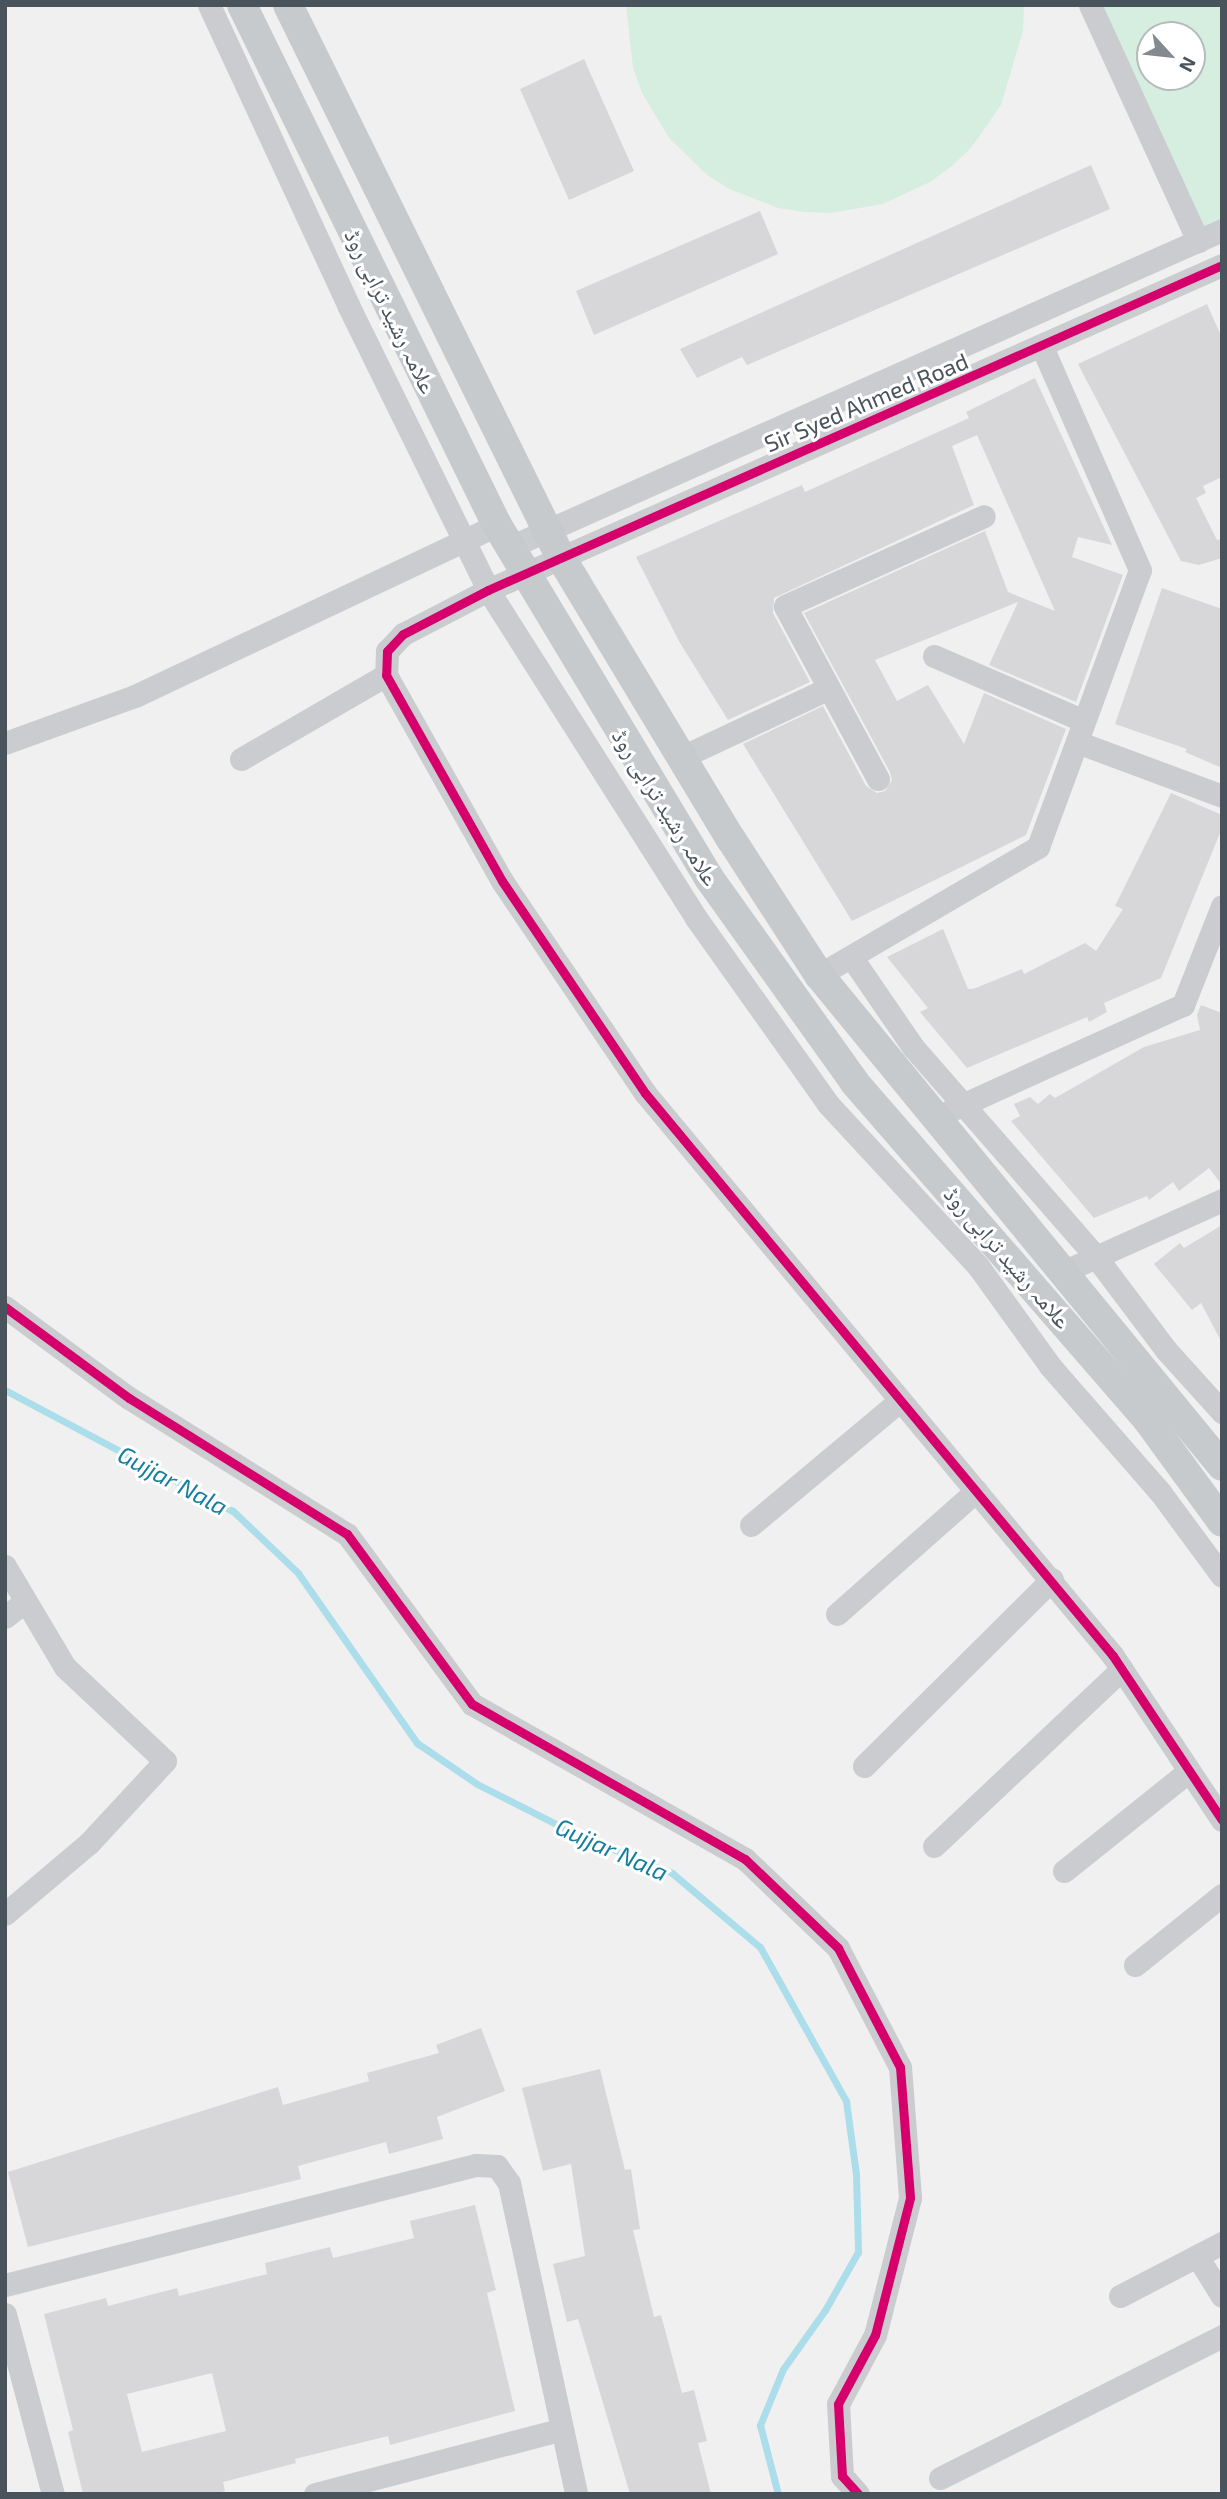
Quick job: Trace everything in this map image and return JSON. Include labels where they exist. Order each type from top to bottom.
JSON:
[{"type":"main road","name":"علامہ رشید ترابی روڈ","points":[[242,5],[503,536],[709,878],[855,1083],[1147,1419],[1222,1522]]},
{"type":"main road","name":"علامہ رشید ترابی روڈ","points":[[288,5],[553,543],[682,757],[819,975],[951,1110],[1065,1270],[1222,1466]]},
{"type":"street","points":[[209,5],[488,590],[696,918],[828,1104],[978,1266],[1050,1366],[1160,1492],[1222,1576]]},
{"type":"street","points":[[1090,5],[1198,241]]},
{"type":"street","name":"Sir Syed Ahmed Road","points":[[386,675],[387,651],[403,634],[525,574],[553,543],[1222,230]]},
{"type":"street","name":"Sir Syed Ahmed Road","points":[[5,743],[135,696],[464,540],[503,536],[553,543],[1042,347],[1221,269]]},
{"type":"street","points":[[819,975],[1038,847],[1140,570],[1042,347]]},
{"type":"street","points":[[878,779],[785,613],[789,602],[984,516]]},
{"type":"street","points":[[934,656],[1081,732],[1222,796]]},
{"type":"street","points":[[241,759],[386,675],[502,881],[645,1093],[898,1402],[1052,1579],[1122,1670],[1222,1820]]},
{"type":"street","points":[[682,757],[829,688]]},
{"type":"street","points":[[951,1110],[1183,1005],[1222,906]]},
{"type":"street","points":[[852,958],[913,1047],[951,1110],[1096,1257],[1167,1350],[1222,1412]]},
{"type":"street","points":[[1065,1270],[1222,1200]]},
{"type":"street","points":[[5,1307],[129,1398],[347,1534],[472,1704],[745,1859],[838,1948],[900,2067],[910,2198],[875,2335],[838,2404],[842,2476],[858,2494]]},
{"type":"street","points":[[751,1525],[898,1402]]},
{"type":"street","points":[[837,1614],[976,1491]]},
{"type":"street","points":[[5,1566],[65,1667],[166,1760],[89,1843],[5,1913]]},
{"type":"street","points":[[864,1766],[1052,1579]]},
{"type":"street","points":[[5,1617],[24,1602]]},
{"type":"street","points":[[934,1846],[1122,1670]]},
{"type":"street","points":[[1064,1871],[1189,1771]]},
{"type":"street","points":[[1135,1965],[1222,1895]]},
{"type":"street","points":[[5,2285],[476,2165],[497,2166],[509,2183],[576,2494]]},
{"type":"street","points":[[1120,2296],[1222,2243]]},
{"type":"street","points":[[1197,2256],[1222,2295]]},
{"type":"street","points":[[5,2314],[52,2494]]},
{"type":"street","points":[[940,2478],[1222,2336]]},
{"type":"street","points":[[315,2494],[562,2429]]},
{"type":"green space","points":[[626,5],[1024,5],[1023,31],[1001,105],[971,148],[930,182],[883,204],[831,213],[778,208],[729,189],[707,175],[669,138],[642,93],[633,68]]},
{"type":"green space","points":[[1090,5],[1222,5],[1222,230],[1198,241]]},
{"type":"building","points":[[584,59],[634,171],[569,200],[520,89]]},
{"type":"building","points":[[1091,165],[1110,209],[747,365],[742,357],[697,378],[680,349]]},
{"type":"building","points":[[760,211],[778,254],[594,335],[576,291]]},
{"type":"building","points":[[1207,304],[1222,338],[1222,477],[1203,486],[1206,493],[1196,498],[1217,540],[1222,539],[1222,558],[1199,565],[1181,561],[1078,364]]},
{"type":"building","points":[[1035,378],[1112,545],[1078,537],[1072,557],[1123,575],[1076,702],[989,665],[1018,602],[875,660],[897,701],[928,685],[964,744],[984,693],[1066,729],[1026,835],[852,921],[743,744],[823,706],[866,786],[877,793],[885,791],[892,780],[890,772],[804,613],[985,531],[1008,592],[1055,611],[977,435],[952,446],[974,505],[774,598],[773,613],[810,682],[728,720],[680,643],[636,557],[802,485],[805,492],[969,418],[966,412]]},
{"type":"building","points":[[1162,588],[1222,609],[1222,768],[1185,752],[1187,749],[1115,724]]},
{"type":"building","points":[[1171,793],[1222,815],[1222,828],[1161,978],[1104,1003],[1107,1012],[1089,1022],[1087,1017],[967,1068],[920,1012],[928,1008],[887,957],[943,929],[968,989],[973,989],[1022,969],[1024,974],[1085,943],[1096,951],[1123,909],[1115,906]]},
{"type":"building","points":[[1201,1005],[1222,1013],[1222,1185],[1209,1168],[1179,1191],[1173,1182],[1149,1200],[1147,1196],[1094,1218],[1011,1121],[1020,1116],[1014,1104],[1030,1097],[1038,1104],[1050,1094],[1055,1098],[1144,1047],[1200,1030],[1197,1015]]},
{"type":"building","points":[[1222,1225],[1222,1343],[1201,1303],[1192,1310],[1154,1264],[1180,1243],[1184,1248]]},
{"type":"building","points":[[481,2028],[505,2091],[437,2117],[443,2139],[389,2154],[386,2142],[298,2166],[301,2179],[28,2247],[8,2172],[278,2087],[283,2105],[369,2081],[367,2073],[439,2053],[436,2045]]},
{"type":"building","points":[[600,2069],[625,2170],[631,2169],[640,2229],[633,2230],[654,2317],[661,2315],[682,2393],[694,2390],[707,2441],[698,2443],[711,2494],[630,2494],[578,2319],[567,2322],[553,2264],[585,2256],[571,2164],[543,2171],[522,2088]]},
{"type":"building","points":[[475,2205],[496,2290],[487,2293],[515,2411],[390,2445],[388,2436],[295,2459],[296,2463],[223,2482],[225,2491],[216,2494],[83,2494],[68,2432],[73,2430],[44,2314],[106,2298],[108,2306],[177,2288],[179,2296],[267,2274],[265,2263],[330,2247],[333,2258],[414,2238],[410,2221]],"holes":[[[212,2373],[226,2431],[142,2452],[127,2394]]]},
{"type":"waterway","name":"Gujjar Nala","points":[[5,1390],[233,1511],[298,1573],[417,1743],[477,1784],[576,1834],[672,1873],[760,1947],[846,2101],[856,2174],[858,2252],[825,2310],[783,2369],[760,2425],[778,2494]]},
{"type":"cycle path","points":[[1222,265],[488,590],[403,634],[387,651],[386,675],[502,881],[645,1093],[1113,1656],[1222,1820]]},
{"type":"cycle path","points":[[5,1307],[129,1398],[347,1534],[472,1704],[745,1859],[838,1948],[900,2067],[910,2198],[875,2335],[838,2404],[842,2476],[858,2494]]}]
